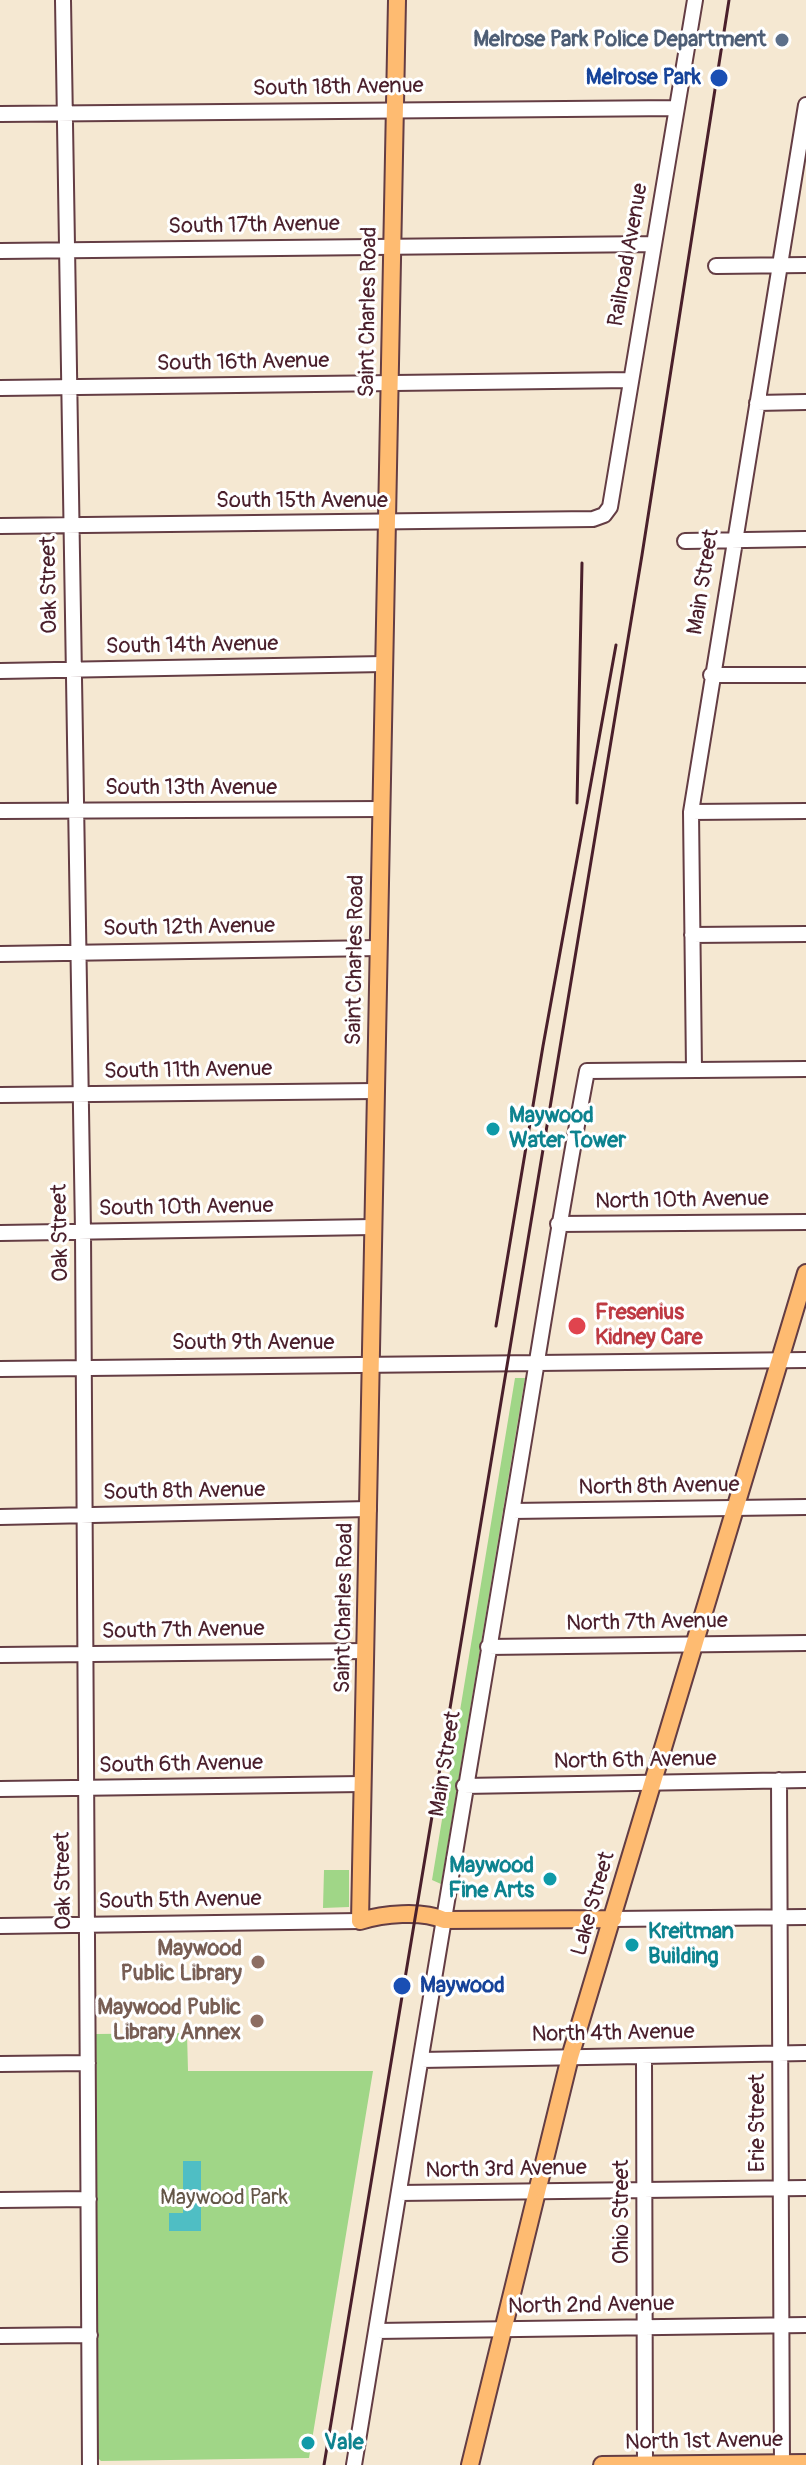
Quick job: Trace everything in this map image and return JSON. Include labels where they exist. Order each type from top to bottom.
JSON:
[{"type":"main road","name":"Saint Charles Road","points":[[360,1921],[397,0]]},
{"type":"main road","name":"Lake Street","points":[[470,2465],[570,2057],[806,1273]]},
{"type":"main road","name":"South 5th Avenue","points":[[360,1921],[379,1925],[415,1921],[434,1926],[444,1920],[613,1919]]},
{"type":"main road","name":"North 1st Avenue","points":[[602,2465],[806,2463]]},
{"type":"street","name":"Oak Street","points":[[63,0],[83,1231],[90,2465]]},
{"type":"street","name":"Railroad Avenue","points":[[604,515],[610,507],[695,0]]},
{"type":"street","name":"Main Street","points":[[354,2465],[464,1786],[558,1224],[587,1071],[694,1070],[691,812],[806,105]]},
{"type":"street","name":"South 18th Avenue","points":[[0,114],[677,108]]},
{"type":"street","name":"South 17th Avenue","points":[[0,251],[653,244]]},
{"type":"street","points":[[716,266],[806,265]]},
{"type":"street","name":"South 16th Avenue","points":[[0,388],[631,380]]},
{"type":"street","points":[[757,403],[806,402]]},
{"type":"street","name":"South 15th Avenue","points":[[0,526],[387,523],[593,519],[604,515]]},
{"type":"street","points":[[685,541],[806,539]]},
{"type":"street","name":"South 14th Avenue","points":[[0,671],[384,664]]},
{"type":"street","points":[[711,675],[806,675]]},
{"type":"street","name":"South 13th Avenue","points":[[0,811],[381,809]]},
{"type":"street","points":[[691,812],[806,811]]},
{"type":"street","points":[[692,935],[806,934]]},
{"type":"street","name":"South 12th Avenue","points":[[0,954],[379,948]]},
{"type":"street","points":[[694,1070],[806,1069]]},
{"type":"street","name":"South 11th Avenue","points":[[0,1095],[376,1091]]},
{"type":"street","name":"North 10th Avenue","points":[[558,1224],[806,1222]]},
{"type":"street","name":"South 10th Avenue","points":[[0,1233],[373,1227]]},
{"type":"street","name":"South 9th Avenue","points":[[0,1369],[806,1360]]},
{"type":"street","name":"North 8th Avenue","points":[[512,1511],[806,1507]]},
{"type":"street","name":"South 8th Avenue","points":[[0,1517],[369,1509]]},
{"type":"street","name":"North 7th Avenue","points":[[488,1647],[806,1643]]},
{"type":"street","name":"South 7th Avenue","points":[[0,1655],[366,1651]]},
{"type":"street","name":"Erie Street","points":[[779,1780],[782,2464]]},
{"type":"street","name":"North 6th Avenue","points":[[464,1786],[806,1780]]},
{"type":"street","name":"South 6th Avenue","points":[[0,1789],[362,1784]]},
{"type":"street","points":[[613,1919],[806,1917]]},
{"type":"street","name":"South 5th Avenue","points":[[0,1926],[360,1921]]},
{"type":"street","name":"North 4th Avenue","points":[[421,2060],[806,2053]]},
{"type":"street","name":"Ohio Street","points":[[644,2056],[645,2465]]},
{"type":"street","points":[[0,2064],[88,2063]]},
{"type":"street","name":"North 3rd Avenue","points":[[399,2193],[806,2188]]},
{"type":"street","points":[[0,2200],[89,2199]]},
{"type":"street","name":"North 2nd Avenue","points":[[376,2331],[806,2325]]},
{"type":"street","points":[[0,2336],[90,2335]]},
{"type":"green space","points":[[515,1378],[525,1378],[441,1884],[432,1880]]},
{"type":"green space","points":[[324,1870],[349,1870],[349,1907],[323,1908]]},
{"type":"green space","name":"Maywood Park","points":[[187,2033],[188,2071],[373,2071],[309,2458],[101,2461],[98,2458],[96,2034]]},
{"type":"water","points":[[183,2161],[201,2161],[201,2231],[169,2231],[169,2213],[183,2213]]},
{"type":"railway","points":[[324,2465],[642,555],[729,0]]},
{"type":"railway","points":[[577,803],[582,563]]},
{"type":"railway","points":[[496,1326],[616,645]]},
{"type":"place","name":"Melrose Park Police Department","points":[[782,40]]},
{"type":"place","name":"Melrose Park","points":[[719,78]]},
{"type":"place","name":"Maywood Water Tower","points":[[493,1129]]},
{"type":"place","name":"Fresenius Kidney Care","points":[[577,1326]]},
{"type":"place","name":"Maywood Fine Arts","points":[[550,1879]]},
{"type":"place","name":"Kreitman Building","points":[[632,1945]]},
{"type":"place","name":"Maywood Public Library","points":[[258,1962]]},
{"type":"place","name":"Maywood","points":[[402,1986]]},
{"type":"place","name":"Maywood Public Library Annex","points":[[257,2021]]},
{"type":"place","name":"Vale","points":[[308,2443]]}]
